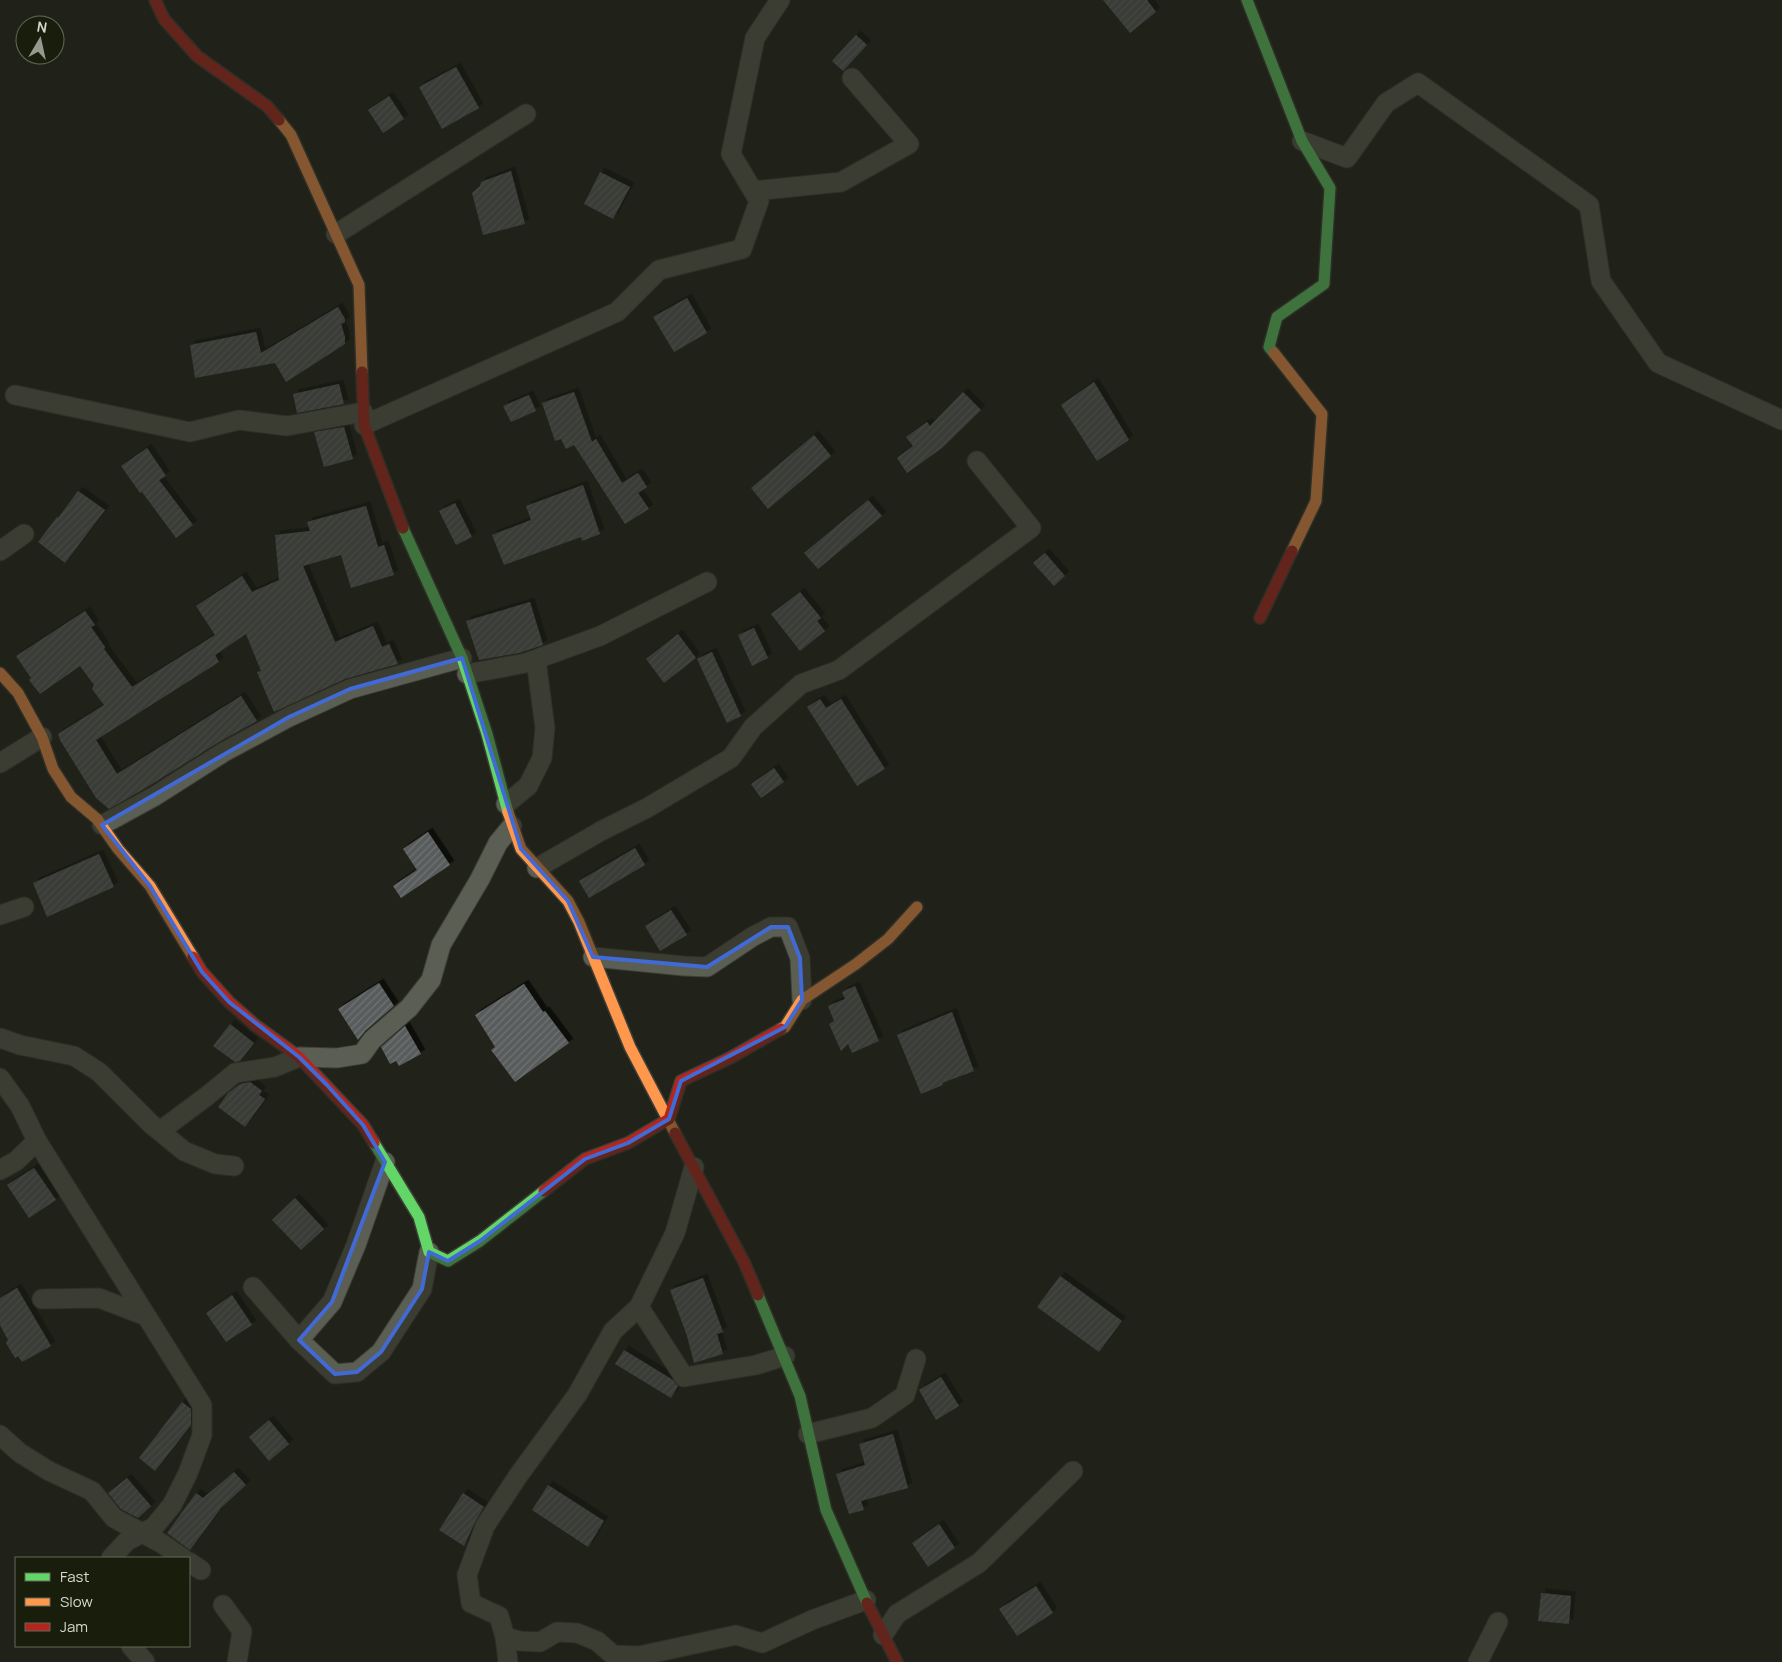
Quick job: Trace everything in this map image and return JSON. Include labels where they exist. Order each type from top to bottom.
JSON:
[{"type":"street","points":[[155,0],[164,19],[197,56],[267,106],[291,135],[359,285],[364,419],[410,546],[464,666],[487,734],[512,826],[521,849],[568,900],[579,922],[630,1047],[744,1262],[785,1356],[800,1396],[826,1510],[896,1662]]},
{"type":"street","points":[[15,395],[190,432],[238,420],[287,426],[364,419],[617,312],[659,270],[742,248],[759,202],[731,154],[755,38],[780,0]]},
{"type":"street","points":[[1247,0],[1302,141],[1330,188],[1324,284],[1276,317],[1269,347],[1322,414],[1316,501],[1260,618]]},
{"type":"street","points":[[753,191],[841,182],[909,144],[852,78]]},
{"type":"street","points":[[1302,141],[1348,158],[1386,104],[1418,83],[1589,205],[1601,281],[1658,363],[1782,420]]},
{"type":"street","points":[[336,234],[526,114]]},
{"type":"street","points":[[537,868],[601,831],[648,808],[731,758],[753,727],[801,684],[839,670],[1031,528],[977,461]]},
{"type":"street","points":[[0,551],[24,534]]},
{"type":"street","points":[[102,825],[155,796],[224,752],[289,717],[350,689],[464,666],[526,663],[536,660],[600,636],[706,582]]},
{"type":"street","points":[[506,804],[528,786],[542,758],[545,728],[536,660]]},
{"type":"street","points":[[0,673],[18,693],[42,737],[53,769],[71,797],[97,819],[118,849],[150,886],[202,972],[255,1025],[299,1057],[363,1126],[419,1217],[429,1252],[422,1289],[381,1352],[357,1372],[336,1374],[300,1340],[253,1287]]},
{"type":"street","points":[[0,764],[42,737]]},
{"type":"street","points":[[160,1131],[208,1096],[235,1073],[275,1066],[299,1057],[337,1058],[362,1054],[372,1040],[409,1008],[431,980],[441,945],[480,879],[498,843],[512,826]]},
{"type":"street","points":[[0,915],[24,907]]},
{"type":"street","points":[[429,1252],[448,1261],[480,1241],[585,1159],[628,1143],[669,1119],[680,1081],[730,1058],[786,1027],[802,1000],[856,964],[888,939],[916,907]]},
{"type":"street","points":[[593,957],[707,967],[752,937],[771,927],[788,927],[800,958],[802,1000]]},
{"type":"street","points":[[0,1038],[20,1045],[74,1056],[99,1072],[160,1131],[184,1151],[215,1164],[234,1166]]},
{"type":"street","points":[[0,1078],[20,1106],[37,1141],[202,1405],[202,1435],[188,1473],[172,1505],[154,1527],[127,1541],[112,1557]]},
{"type":"street","points":[[0,1170],[16,1162],[37,1141]]},
{"type":"street","points":[[300,1340],[332,1302],[356,1245],[384,1162]]},
{"type":"street","points":[[508,1662],[506,1638],[499,1616],[471,1604],[467,1575],[485,1526],[518,1476],[577,1395],[614,1331],[639,1307],[675,1232],[694,1167]]},
{"type":"street","points":[[42,1299],[98,1298],[146,1316]]},
{"type":"street","points":[[639,1307],[684,1377],[756,1365],[785,1356]]},
{"type":"street","points":[[808,1434],[872,1418],[905,1395],[916,1359]]},
{"type":"street","points":[[0,1435],[20,1453],[92,1491],[114,1518],[182,1557]]},
{"type":"street","points":[[883,1635],[896,1614],[979,1563],[1073,1471]]},
{"type":"street","points":[[506,1638],[540,1642],[557,1632],[577,1633],[597,1641],[613,1655],[639,1656],[736,1635],[762,1643],[812,1620],[866,1600]]},
{"type":"street","points":[[222,1606],[242,1631],[237,1662]]},
{"type":"street","points":[[1478,1662],[1498,1622]]},
{"type":"street","points":[[132,1647],[145,1662]]},
{"type":"highlighted area","points":[[462,658],[521,849],[568,901],[593,957],[707,967],[771,927],[788,927],[800,958],[802,1000],[785,1027],[681,1081],[669,1119],[628,1143],[585,1159],[480,1241],[448,1261],[429,1252],[422,1289],[381,1352],[357,1372],[335,1374],[299,1340],[332,1302],[385,1162],[363,1125],[326,1084],[299,1057],[229,1002],[202,972],[150,886],[102,825],[289,717],[350,689]]},
{"type":"building","points":[[1103,0],[1147,0],[1156,12],[1130,33]]},
{"type":"building","points":[[856,35],[867,45],[843,71],[832,61]]},
{"type":"building","points":[[456,67],[479,108],[442,129],[419,87]]},
{"type":"building","points":[[389,96],[404,119],[383,133],[368,110]]},
{"type":"building","points":[[511,171],[525,224],[483,235],[472,193],[480,186],[481,182]]},
{"type":"building","points":[[600,172],[630,187],[613,219],[584,204]]},
{"type":"building","points":[[687,298],[707,333],[674,352],[653,317]]},
{"type":"building","points":[[338,307],[345,319],[345,322],[341,324],[345,344],[286,382],[275,363],[195,378],[190,345],[256,332],[261,353]]},
{"type":"building","points":[[1094,382],[1129,440],[1097,461],[1061,405]]},
{"type":"building","points":[[339,384],[344,404],[297,413],[293,394]]},
{"type":"building","points":[[574,392],[592,442],[596,439],[622,483],[638,473],[647,487],[638,493],[649,509],[625,524],[574,445],[566,449],[561,439],[555,441],[542,403]]},
{"type":"building","points":[[963,392],[981,410],[942,448],[907,473],[897,458],[913,446],[906,437],[927,422],[930,426]]},
{"type":"building","points":[[529,395],[536,411],[511,422],[503,406]]},
{"type":"building","points":[[344,427],[353,459],[324,467],[314,432]]},
{"type":"building","points":[[814,435],[831,456],[768,509],[751,488]]},
{"type":"building","points":[[147,448],[166,476],[159,480],[193,525],[176,538],[121,466]]},
{"type":"building","points":[[583,485],[600,534],[582,541],[581,537],[504,565],[492,535],[531,520],[526,506]]},
{"type":"building","points":[[78,491],[105,510],[65,563],[38,542]]},
{"type":"building","points":[[868,500],[882,516],[818,569],[804,553]]},
{"type":"building","points":[[455,503],[472,537],[456,545],[439,511]]},
{"type":"building","points":[[366,506],[378,547],[384,545],[394,575],[351,588],[341,555],[303,566],[335,642],[373,626],[382,647],[389,644],[398,664],[345,679],[274,712],[257,672],[261,671],[246,634],[215,655],[219,662],[96,740],[117,774],[241,696],[257,721],[109,809],[96,798],[58,734],[104,705],[92,689],[94,685],[80,666],[40,694],[29,680],[31,678],[16,656],[85,611],[95,625],[91,627],[105,647],[104,649],[132,687],[215,635],[196,606],[242,576],[252,592],[279,580],[275,535],[310,531],[307,522]]},
{"type":"building","points":[[1045,553],[1065,576],[1054,586],[1033,563]]},
{"type":"building","points":[[800,592],[821,618],[817,621],[825,631],[800,651],[771,614]]},
{"type":"building","points":[[530,602],[543,645],[519,653],[479,660],[466,621]]},
{"type":"building","points":[[754,628],[768,658],[752,666],[738,635]]},
{"type":"building","points":[[678,634],[696,658],[664,683],[646,659]]},
{"type":"building","points":[[712,652],[741,716],[727,723],[697,659]]},
{"type":"building","points":[[820,699],[826,708],[841,699],[885,769],[857,786],[807,707]]},
{"type":"building","points":[[774,768],[784,782],[761,798],[751,784]]},
{"type":"building","points":[[428,832],[450,865],[401,898],[393,886],[417,870],[403,849]]},
{"type":"building","points":[[635,848],[645,865],[589,898],[579,881]]},
{"type":"building","points":[[99,854],[114,887],[47,917],[33,883]]},
{"type":"building","points":[[671,910],[687,935],[660,951],[645,926]]},
{"type":"building","points":[[379,983],[394,1006],[365,1031],[358,1040],[338,1009]]},
{"type":"building","points":[[524,984],[543,1012],[545,1011],[569,1043],[515,1082],[491,1050],[495,1047],[475,1015]]},
{"type":"building","points":[[855,986],[879,1041],[852,1053],[848,1044],[841,1051],[829,1024],[834,1021],[828,1006],[845,999],[842,992]]},
{"type":"building","points":[[952,1012],[974,1071],[942,1083],[943,1085],[921,1094],[897,1035]]},
{"type":"building","points":[[230,1024],[254,1043],[240,1061],[235,1062],[213,1046]]},
{"type":"building","points":[[405,1026],[421,1054],[399,1066],[396,1061],[390,1064],[381,1047]]},
{"type":"building","points":[[250,1082],[262,1091],[259,1095],[265,1099],[245,1127],[218,1107],[228,1093],[240,1084]]},
{"type":"building","points":[[34,1168],[56,1200],[29,1218],[7,1185]]},
{"type":"building","points":[[295,1198],[324,1229],[301,1250],[272,1220]]},
{"type":"building","points":[[1060,1276],[1122,1321],[1099,1352],[1037,1307]]},
{"type":"building","points":[[703,1278],[723,1332],[717,1334],[723,1354],[694,1363],[687,1336],[670,1290]]},
{"type":"building","points":[[17,1288],[51,1346],[22,1362],[18,1356],[15,1358],[6,1343],[8,1340],[0,1325],[0,1298]]},
{"type":"building","points":[[232,1295],[252,1325],[226,1342],[206,1313]]},
{"type":"building","points":[[624,1350],[673,1380],[678,1386],[671,1398],[615,1364]]},
{"type":"building","points":[[941,1377],[959,1406],[936,1420],[919,1390]]},
{"type":"building","points":[[182,1402],[191,1409],[191,1425],[155,1471],[139,1458]]},
{"type":"building","points":[[269,1420],[289,1444],[269,1461],[249,1437]]},
{"type":"building","points":[[893,1434],[908,1488],[861,1501],[864,1510],[849,1514],[836,1474],[865,1465],[859,1444]]},
{"type":"building","points":[[234,1472],[246,1485],[221,1508],[190,1550],[167,1533],[196,1493],[203,1498]]},
{"type":"building","points":[[127,1478],[151,1506],[138,1518],[121,1509],[108,1493]]},
{"type":"building","points":[[548,1485],[604,1521],[588,1547],[532,1510]]},
{"type":"building","points":[[463,1493],[484,1507],[464,1546],[439,1530]]},
{"type":"building","points":[[939,1524],[955,1548],[928,1567],[912,1543]]},
{"type":"building","points":[[1036,1586],[1053,1613],[1017,1636],[999,1609]]},
{"type":"building","points":[[1541,1593],[1571,1596],[1569,1624],[1538,1621]]},
{"type":"traffic: fast","points":[[1247,0],[1302,141],[1330,188],[1324,284],[1277,317],[1269,347],[1274,353]]},
{"type":"traffic: fast","points":[[403,528],[462,658],[487,734],[508,812]]},
{"type":"traffic: fast","points":[[374,1143],[419,1217],[429,1252],[448,1261],[480,1241],[544,1191]]},
{"type":"traffic: fast","points":[[758,1295],[800,1396],[826,1510],[867,1603]]},
{"type":"traffic: slow","points":[[279,120],[291,135],[359,285],[362,372]]},
{"type":"traffic: slow","points":[[1274,353],[1322,414],[1316,501],[1292,551]]},
{"type":"traffic: slow","points":[[0,673],[18,693],[42,737],[53,769],[71,797],[97,819],[118,849],[150,886],[193,957]]},
{"type":"traffic: slow","points":[[508,812],[521,849],[568,901],[579,922],[630,1047],[675,1133]]},
{"type":"traffic: slow","points":[[781,1029],[785,1027],[802,1000],[856,964],[888,939],[917,907]]},
{"type":"traffic: jam","points":[[155,0],[164,19],[197,56],[267,106],[279,120]]},
{"type":"traffic: jam","points":[[362,372],[364,425],[403,528]]},
{"type":"traffic: jam","points":[[1260,618],[1292,551]]},
{"type":"traffic: jam","points":[[193,957],[202,972],[229,1002],[255,1025],[299,1057],[363,1125],[374,1143]]},
{"type":"traffic: jam","points":[[544,1191],[585,1159],[628,1143],[669,1119],[681,1081],[730,1058],[781,1029]]},
{"type":"traffic: jam","points":[[675,1133],[744,1262],[758,1295]]},
{"type":"traffic: jam","points":[[867,1603],[897,1662]]}]
